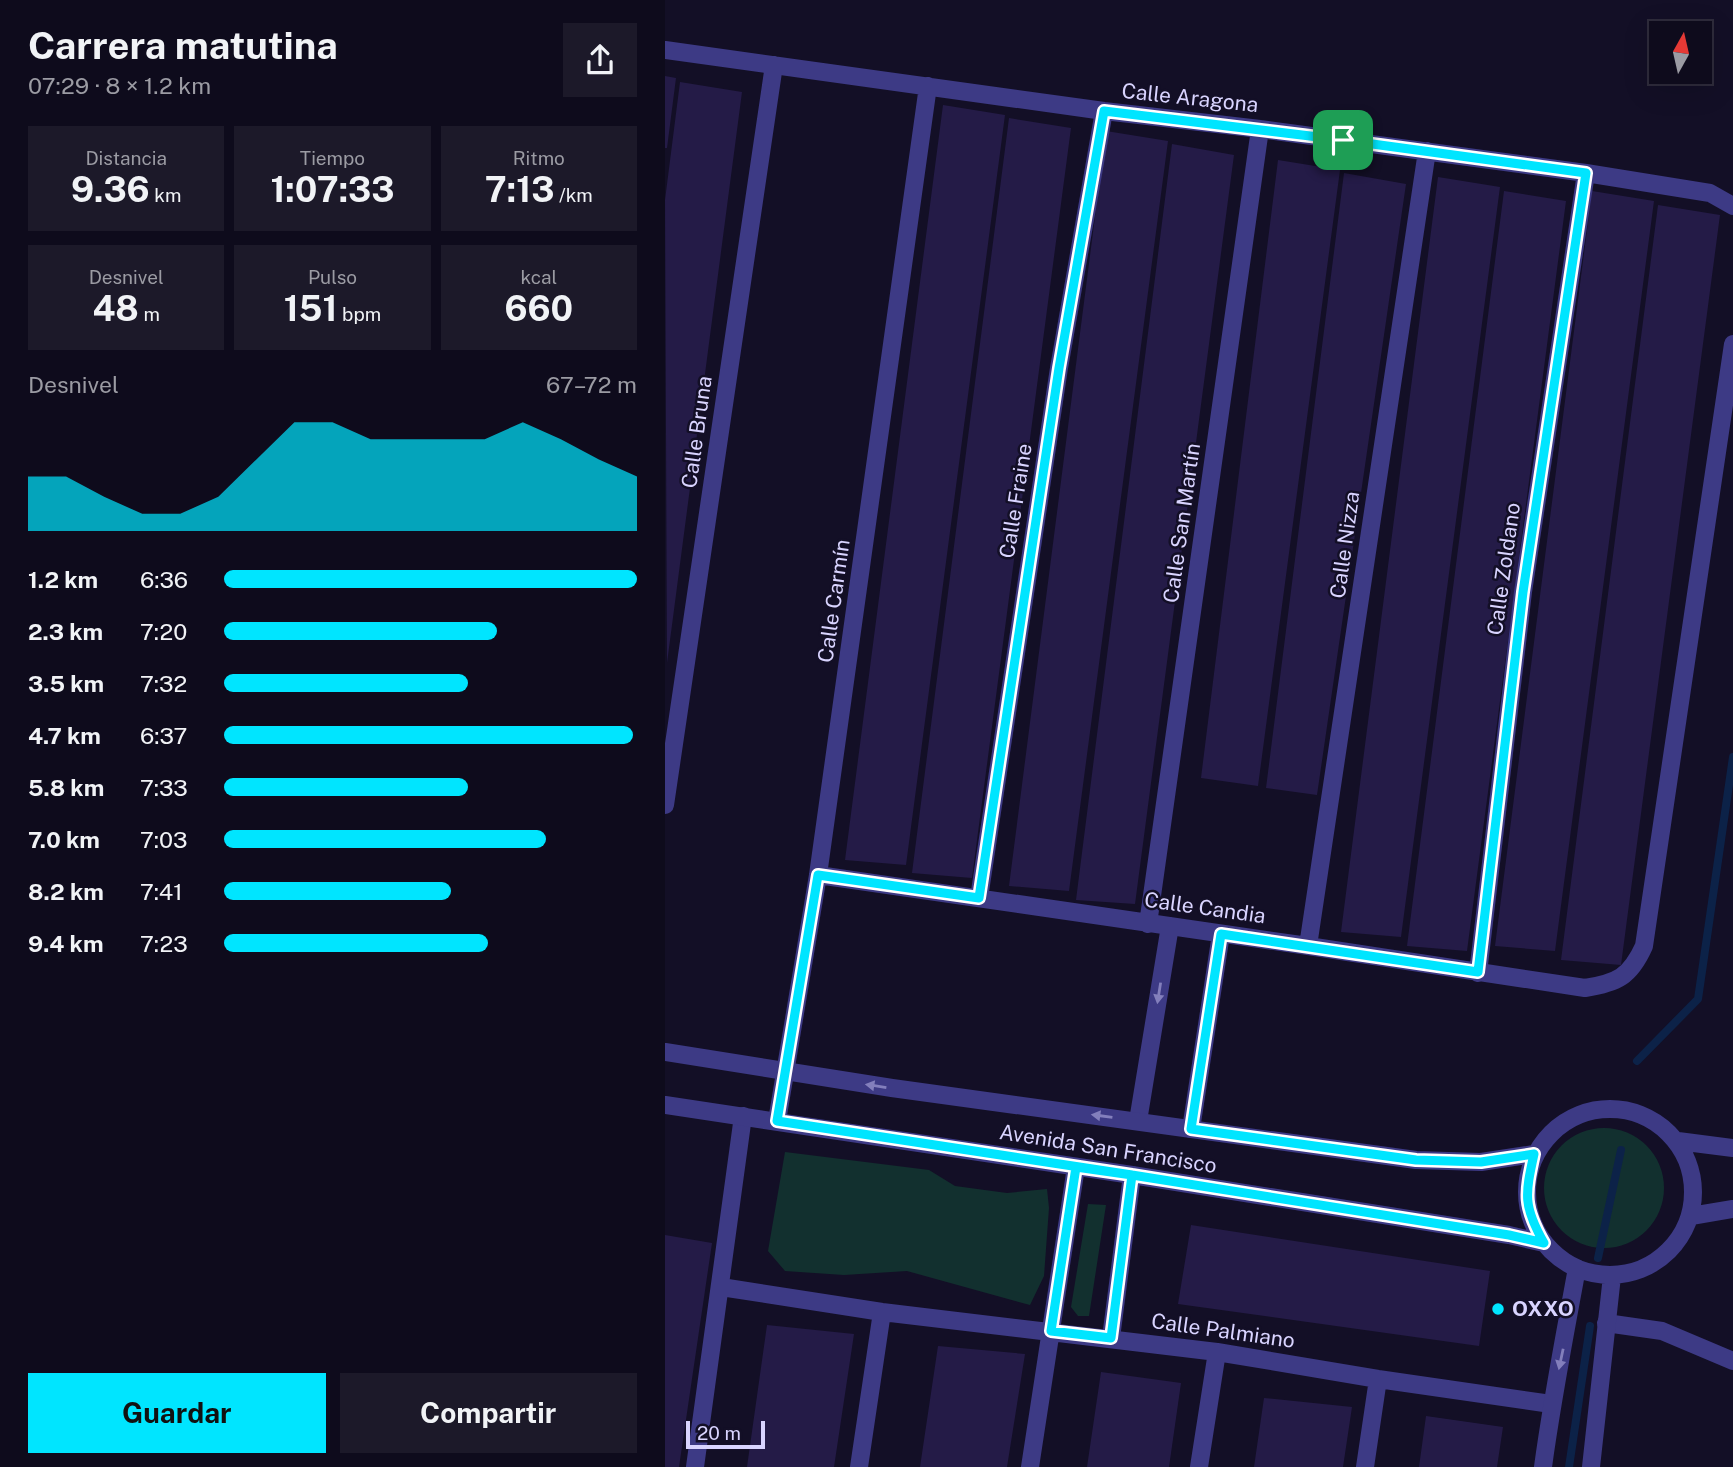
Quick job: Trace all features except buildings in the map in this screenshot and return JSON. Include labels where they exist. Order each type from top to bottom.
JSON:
[{"type":"street","name":"Calle Aragona","points":[[665,50],[1104,111],[1586,173],[1710,193],[1733,206]]},
{"type":"street","name":"Calle Bruna","points":[[665,805],[774,65]]},
{"type":"street","name":"Calle Carmín","points":[[777,1121],[818,875],[928,86]]},
{"type":"street","name":"Calle Fraine","points":[[979,898],[1059,368],[1104,111]]},
{"type":"street","name":"Calle San Martín","points":[[1148,924],[1259,129]]},
{"type":"street","name":"Calle Nizza","points":[[1308,946],[1427,151]]},
{"type":"street","name":"Calle Zoldano","points":[[1478,972],[1523,592],[1586,173]]},
{"type":"street","name":"Calle Candia","points":[[818,875],[1585,988],[1622,979],[1636,963],[1644,946],[1733,344]]},
{"type":"street","points":[[1138,1121],[1170,926]]},
{"type":"street","points":[[1191,1129],[1221,934]]},
{"type":"street","name":"Avenida San Francisco","points":[[665,1052],[892,1088],[1416,1160],[1481,1162],[1534,1154]]},
{"type":"street","name":"Avenida San Francisco","points":[[665,1105],[1132,1175],[1509,1235],[1544,1243]]},
{"type":"street","points":[[1615,1108],[1642,1114],[1666,1129],[1678,1141],[1692,1171],[1694,1194],[1691,1216],[1678,1241],[1658,1261],[1632,1273],[1612,1276],[1577,1268],[1561,1260],[1544,1243],[1531,1219],[1526,1193],[1534,1154],[1542,1142],[1562,1123],[1587,1111],[1615,1108]]},
{"type":"street","points":[[695,1467],[743,1116]]},
{"type":"street","points":[[1678,1141],[1733,1148]]},
{"type":"street","points":[[1030,1467],[1076,1167]]},
{"type":"street","points":[[1111,1338],[1132,1175]]},
{"type":"street","points":[[1691,1216],[1733,1209]]},
{"type":"street","points":[[1542,1467],[1577,1268]]},
{"type":"street","points":[[1591,1467],[1612,1276]]},
{"type":"street","name":"Calle Palmiano","points":[[720,1287],[882,1312],[1217,1352],[1552,1404]]},
{"type":"street","points":[[859,1467],[882,1312]]},
{"type":"street","points":[[1606,1323],[1662,1331],[1733,1361]]},
{"type":"street","points":[[1199,1467],[1217,1352]]},
{"type":"street","points":[[1366,1467],[1378,1379]]},
{"type":"green space","points":[[1604,1128],[1627,1133],[1646,1146],[1659,1165],[1664,1188],[1659,1211],[1646,1230],[1627,1243],[1604,1248],[1581,1243],[1562,1230],[1549,1211],[1544,1188],[1549,1165],[1562,1146],[1581,1133]]},
{"type":"green space","points":[[785,1152],[929,1170],[955,1186],[1007,1193],[1047,1189],[1049,1208],[1044,1276],[1030,1305],[907,1271],[844,1275],[785,1271],[768,1251]]},
{"type":"green space","points":[[1088,1204],[1106,1205],[1089,1316],[1078,1316],[1071,1307]]},
{"type":"waterway","points":[[1637,1061],[1698,999],[1733,757]]},
{"type":"waterway","points":[[1598,1258],[1621,1150]]},
{"type":"waterway","points":[[1569,1467],[1590,1326]]},
{"type":"place","name":"OXXO","points":[[1498,1309]]},
{"type":"route","points":[[1343,140],[1104,111],[1059,368],[979,898],[818,875],[777,1121],[1132,1175],[1111,1338],[1051,1331],[1076,1167],[1132,1175],[1509,1235],[1544,1243],[1531,1219],[1526,1193],[1534,1154],[1481,1162],[1416,1160],[1191,1129],[1221,934],[1478,972],[1523,592],[1586,173],[1343,140]]}]
